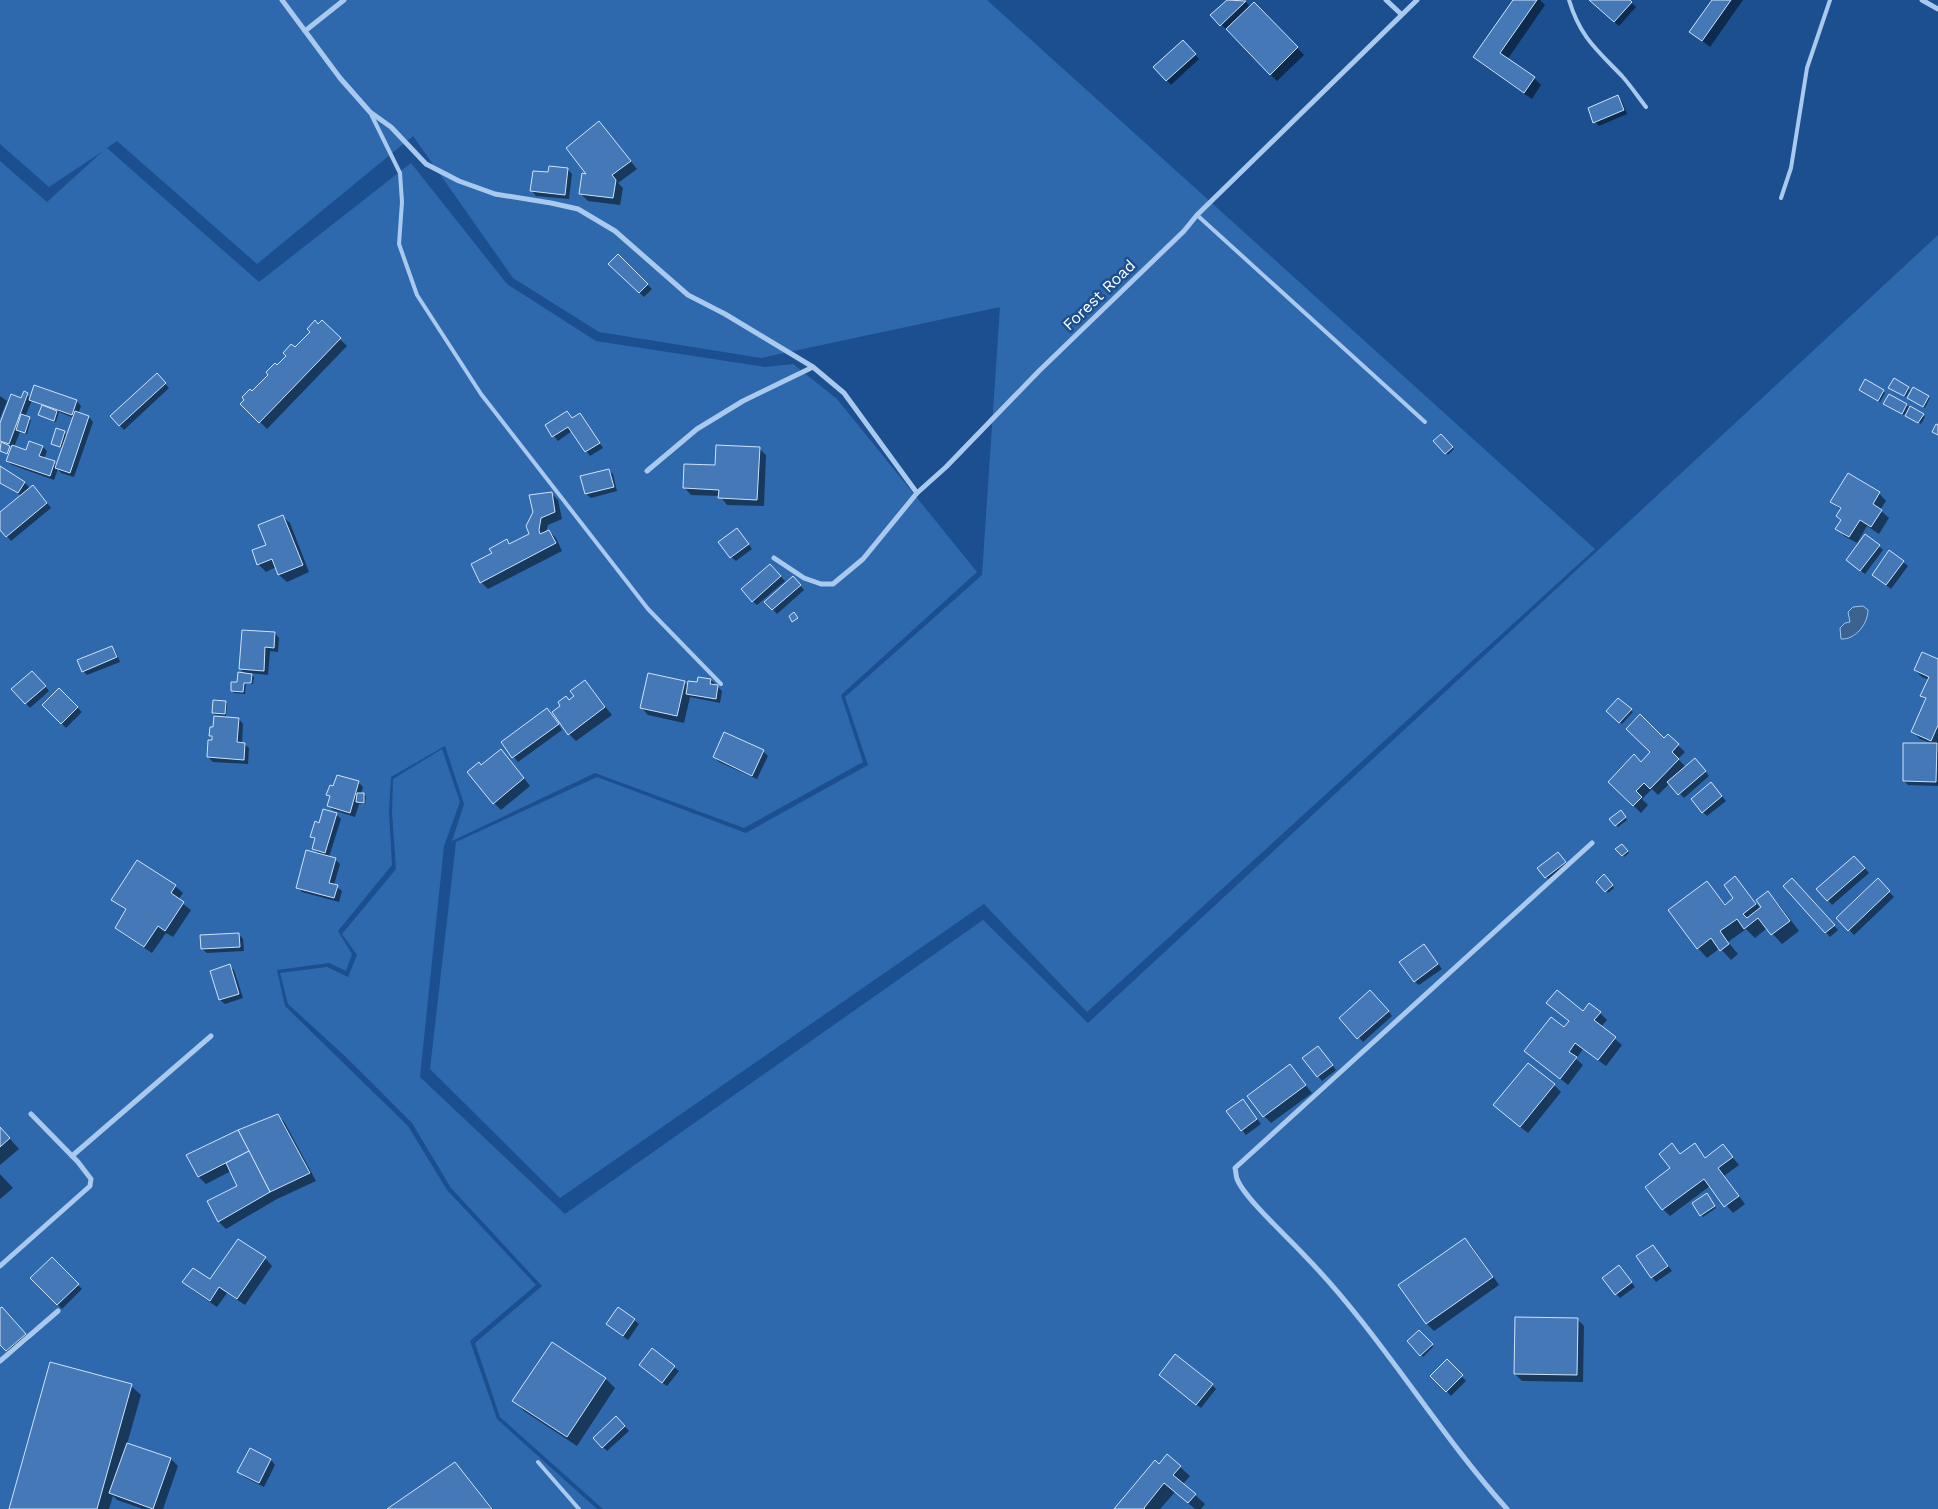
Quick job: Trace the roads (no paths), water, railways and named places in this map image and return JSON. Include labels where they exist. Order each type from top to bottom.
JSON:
[{"type":"street","points":[[282,0],[340,78],[370,112],[391,127],[426,164],[459,181],[496,194],[578,209],[615,232],[688,295],[726,314],[812,367],[844,393],[917,493]]},
{"type":"street","points":[[305,31],[344,0]]},
{"type":"street","points":[[1386,0],[1401,14]]},
{"type":"street","name":"Forest Road","points":[[774,558],[804,578],[821,584],[833,584],[863,559],[917,493],[946,467],[1039,370],[1184,231],[1197,215],[1416,0]]},
{"type":"street","points":[[1922,0],[1938,9]]},
{"type":"street","points":[[647,471],[697,429],[743,401],[812,367]]},
{"type":"street","points":[[1507,1509],[1480,1479],[1359,1319],[1310,1260],[1245,1192],[1236,1178],[1236,1168],[1592,843]]},
{"type":"street","points":[[72,1156],[211,1036]]},
{"type":"street","points":[[0,1266],[90,1186],[91,1179],[72,1156],[31,1114]]},
{"type":"street","points":[[0,1361],[58,1311]]},
{"type":"lane","points":[[1569,0],[1582,32],[1596,50],[1624,78],[1646,108]]},
{"type":"lane","points":[[1781,198],[1791,168],[1807,68],[1830,0]]},
{"type":"lane","points":[[370,112],[400,173],[402,202],[399,244],[417,295],[481,394],[648,608],[721,684]]},
{"type":"lane","points":[[1197,215],[1425,422]]},
{"type":"lane","points":[[538,1462],[579,1509]]}]
